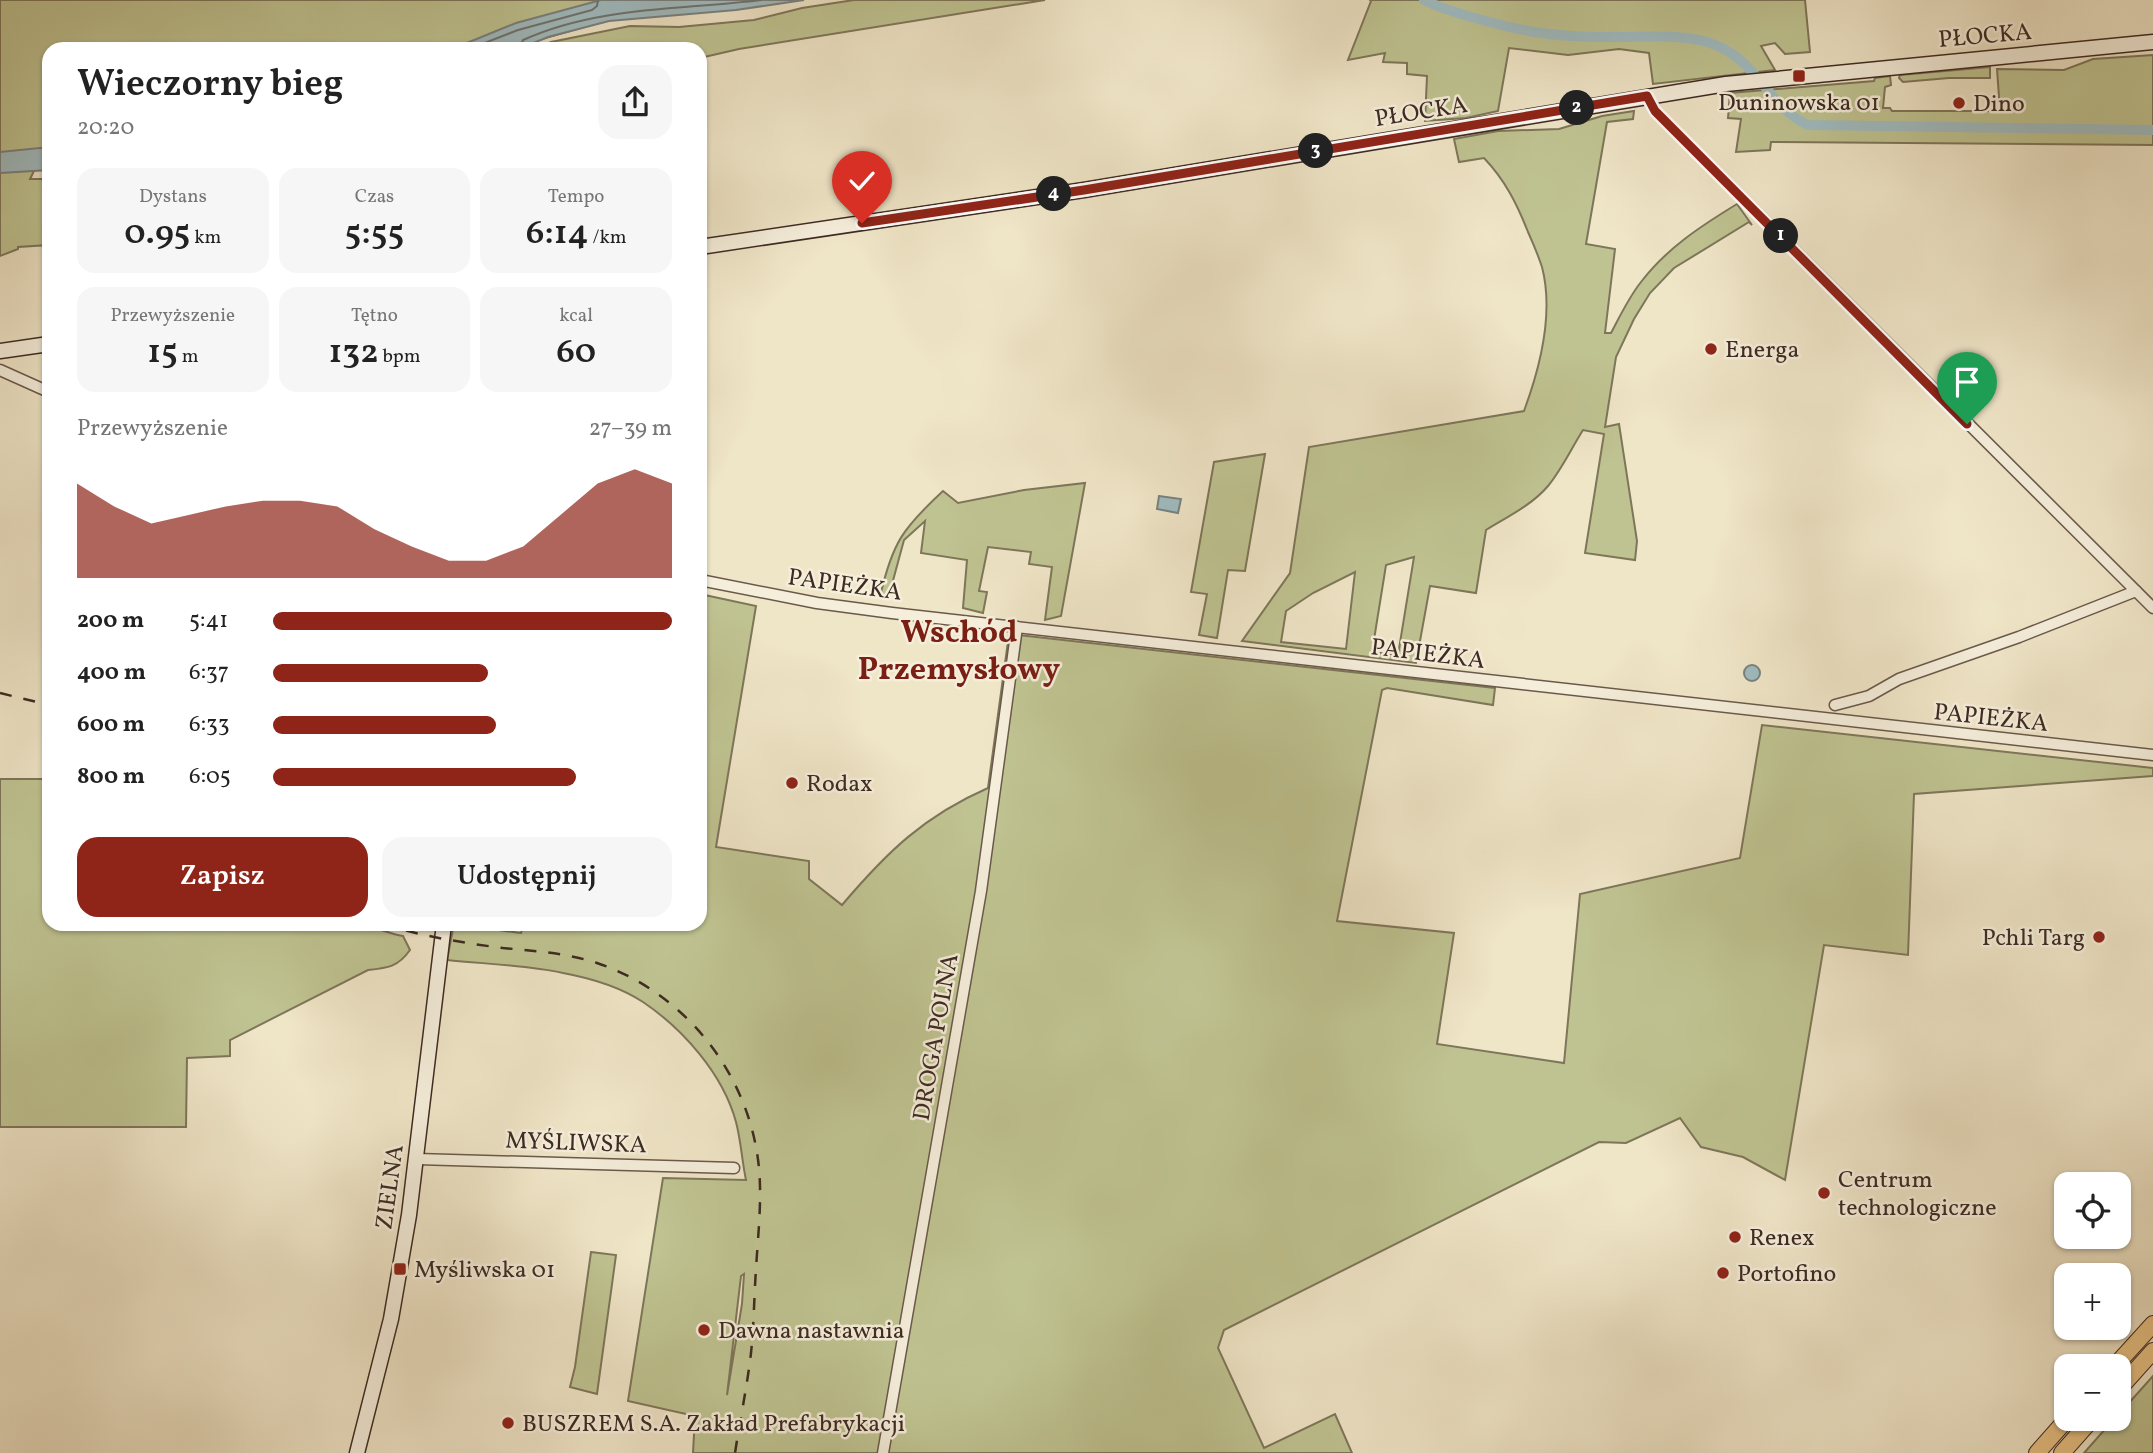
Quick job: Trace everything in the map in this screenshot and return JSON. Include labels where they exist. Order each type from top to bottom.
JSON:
[{"type":"main road","points":[[2126,1354],[2153,1324]]},
{"type":"main road","points":[[2131,1376],[2153,1351]]},
{"type":"main road","points":[[2037,1453],[2056,1431]]},
{"type":"main road","points":[[2062,1453],[2081,1431]]},
{"type":"street","name":"PŁOCKA","points":[[707,246],[1097,187],[1743,82],[2153,42]]},
{"type":"street","points":[[1647,96],[1655,111],[2153,608]]},
{"type":"street","points":[[0,351],[42,345]]},
{"type":"street","points":[[0,370],[42,389]]},
{"type":"street","points":[[2112,601],[2118,589],[2117,573]]},
{"type":"street","name":"PAPIEŻKA","points":[[707,581],[840,606],[2153,755]]},
{"type":"street","name":"PAPIEŻKA","points":[[1835,705],[1869,696],[1899,679],[2136,591]]},
{"type":"street","name":"DROGA POLNA","points":[[883,1453],[981,891],[1017,627]]},
{"type":"street","name":"ZIELNA","points":[[357,1453],[391,1319],[417,1159],[443,931]]},
{"type":"street","name":"MYŚLIWSKA","points":[[417,1159],[734,1168]]},
{"type":"green space","points":[[0,0],[768,0],[640,11],[532,42],[42,42],[42,168],[36,167],[30,179],[42,179],[42,245],[18,247],[0,256]]},
{"type":"green space","points":[[854,0],[1045,0],[707,56],[707,42],[551,42],[630,26],[679,27],[754,20],[802,8]]},
{"type":"green space","points":[[1370,0],[1805,0],[1810,52],[1785,54],[1775,43],[1761,46],[1775,70],[1653,84],[1649,53],[1619,49],[1568,55],[1509,48],[1498,111],[1466,118],[1425,121],[1427,76],[1407,74],[1407,63],[1383,62],[1385,53],[1348,60]]},
{"type":"green space","points":[[2153,55],[2153,145],[1771,142],[1770,150],[1736,152],[1741,119],[1728,118],[1730,93],[1874,81],[1875,78],[1890,76],[1891,85],[1885,87],[1883,108],[1890,108],[1892,111],[2000,111],[1997,69],[2064,70],[2093,59]]},
{"type":"green space","points":[[1990,67],[1990,78],[1903,82],[1899,78],[1900,75]]},
{"type":"green space","points":[[1634,111],[1633,119],[1607,122],[1586,244],[1615,249],[1605,333],[1611,333],[1633,294],[1651,270],[1685,239],[1737,204],[1752,225],[1749,222],[1674,268],[1650,293],[1616,357],[1605,427],[1619,424],[1637,541],[1635,560],[1585,553],[1604,434],[1583,430],[1558,473],[1542,493],[1486,530],[1476,593],[1430,586],[1416,663],[1242,641],[1290,573],[1309,447],[1524,411],[1544,340],[1546,303],[1542,267],[1504,184],[1484,158],[1459,162],[1454,139],[1498,131],[1559,129],[1602,116]],"holes":[[[1414,557],[1398,655],[1372,652],[1386,565]],[[1355,572],[1346,649],[1281,642],[1286,611],[1313,593]]]},
{"type":"green space","points":[[1265,454],[1245,571],[1228,570],[1217,638],[1199,635],[1207,594],[1191,592],[1214,462]]},
{"type":"green space","points":[[1085,483],[1061,616],[1045,620],[1052,567],[1029,564],[1031,552],[988,547],[979,591],[987,592],[983,613],[963,608],[967,560],[921,553],[925,521],[904,540],[888,599],[880,597],[889,563],[901,538],[943,491],[958,503],[1024,490]]},
{"type":"green space","points":[[707,596],[756,606],[716,847],[809,861],[809,879],[842,905],[908,837],[945,811],[988,788],[1009,634],[1495,688],[1493,705],[1387,688],[1382,690],[1337,921],[1454,933],[1437,1044],[1564,1063],[1580,894],[1740,858],[1762,725],[2153,768],[2153,776],[1914,794],[1908,955],[1824,945],[1785,1180],[1743,1157],[1701,1147],[1680,1118],[1626,1143],[1599,1142],[1224,1330],[1218,1348],[1264,1448],[1335,1414],[1352,1453],[693,1453],[695,1416],[628,1401],[663,1178],[746,1180],[738,1129],[730,1104],[711,1070],[687,1039],[658,1013],[625,992],[549,970],[447,960],[453,931],[707,931]],"holes":[[[744,1274],[742,1304],[727,1395],[741,1276]]]},
{"type":"green space","points":[[0,779],[42,779],[42,931],[384,931],[403,936],[410,950],[397,963],[368,970],[230,1040],[230,1056],[187,1058],[186,1127],[0,1127]]},
{"type":"green space","points":[[591,1252],[616,1255],[597,1394],[570,1387]]},
{"type":"green space","points":[[2153,1376],[2153,1453],[2084,1453],[2103,1431],[2131,1431],[2131,1401]]},
{"type":"water","points":[[601,0],[804,0],[736,10],[609,21],[536,42],[469,42],[516,23]]},
{"type":"water","points":[[42,148],[42,170],[0,173],[0,152]]},
{"type":"water","points":[[1159,496],[1181,499],[1178,513],[1157,509]]},
{"type":"water","points":[[1749,665],[1755,665],[1760,673],[1758,679],[1749,681],[1744,676],[1744,670]]},
{"type":"waterway","points":[[1424,0],[1468,16],[1539,33],[1587,37],[1669,37],[1707,42],[1738,59],[1782,106],[1808,125],[2153,130]]},
{"type":"railway","points":[[0,693],[42,703]]},
{"type":"railway","points":[[408,931],[597,963],[629,977],[659,995],[685,1017],[708,1042],[727,1070],[742,1101],[753,1134],[760,1193],[751,1353],[735,1453]]},
{"type":"place","name":"Duninowska 01","points":[[1799,76]]},
{"type":"place","name":"Dino","points":[[1959,103]]},
{"type":"place","name":"Energa","points":[[1711,349]]},
{"type":"place","name":"Rodax","points":[[792,783]]},
{"type":"place","name":"Pchli Targ","points":[[2099,937]]},
{"type":"place","name":"Centrum technologiczne","points":[[1824,1193]]},
{"type":"place","name":"Renex","points":[[1735,1237]]},
{"type":"place","name":"Myśliwska 01","points":[[400,1269]]},
{"type":"place","name":"Portofino","points":[[1723,1273]]},
{"type":"place","name":"Dawna nastawnia","points":[[704,1330]]},
{"type":"place","name":"BUSZREM S.A. Zakład Prefabrykacji","points":[[508,1423]]},
{"type":"district","name":"Wschód Przemysłowy","points":[[959,650]]},
{"type":"route","points":[[862,223],[1084,190],[1647,96],[1655,111],[1967,424]]}]
